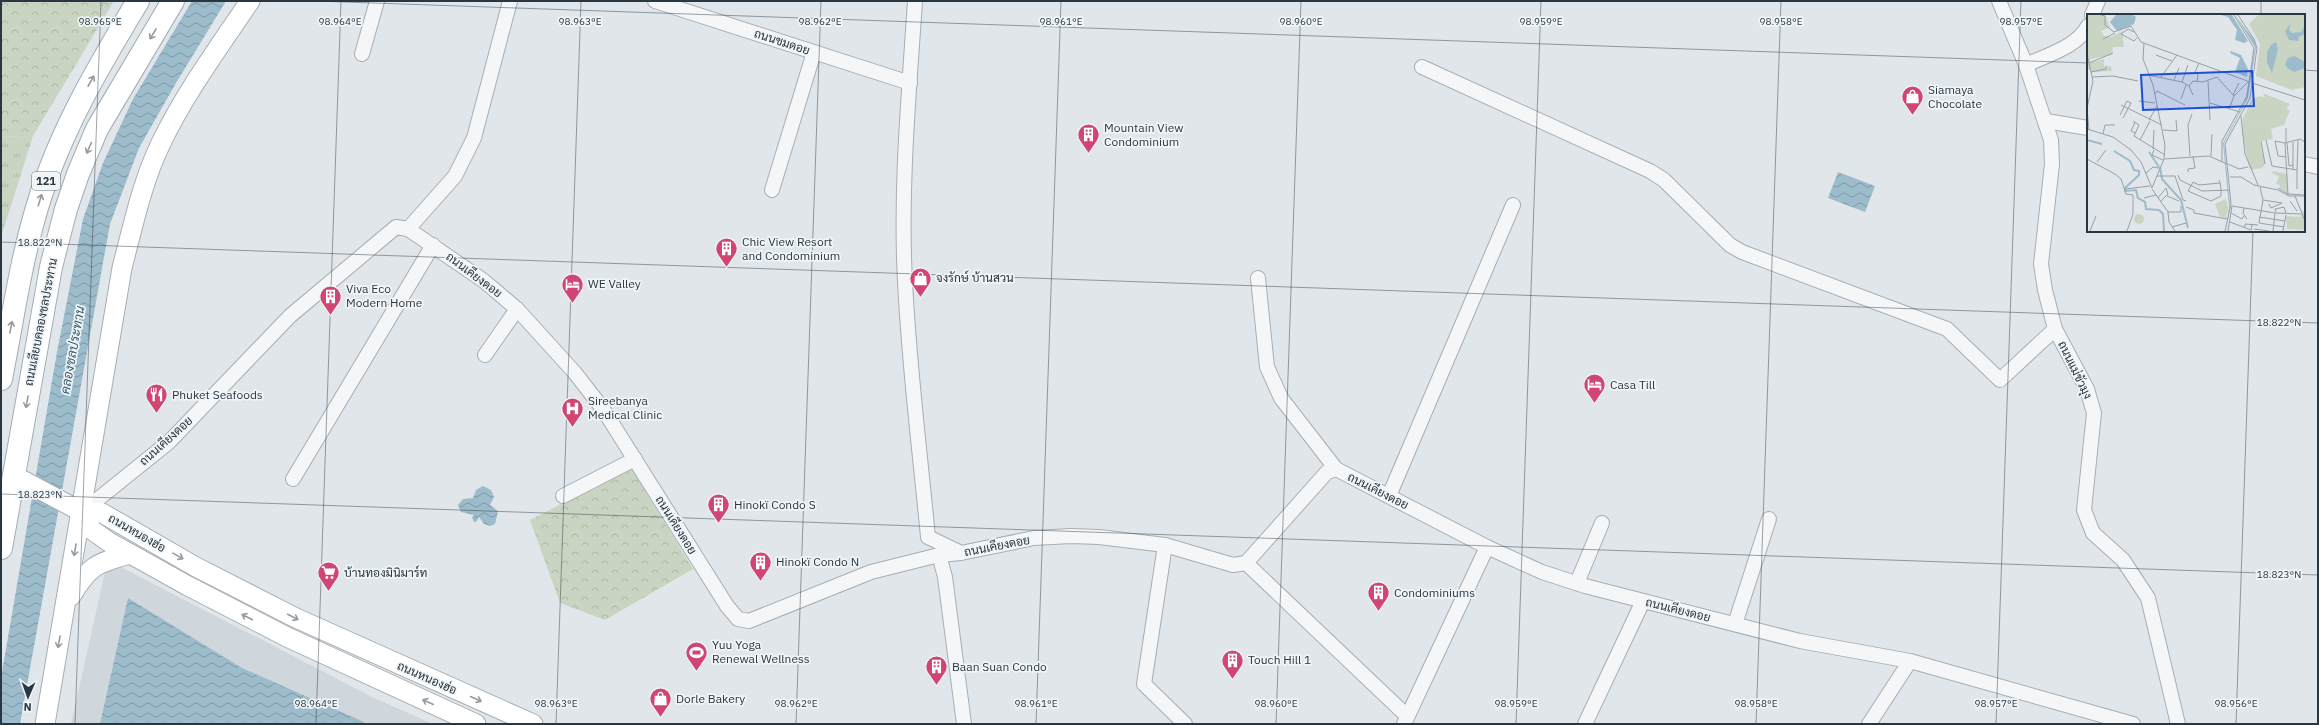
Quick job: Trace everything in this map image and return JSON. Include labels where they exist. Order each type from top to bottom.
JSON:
[{"type":"main road","name":"121","points":[[1,379],[26,246],[42,191],[57,151],[89,84],[138,1]]},
{"type":"main road","name":"ถนนเลียบคลองชลประทาน","points":[[1,548],[7,473],[51,267],[66,208],[78,174],[97,129],[173,1]]},
{"type":"street","points":[[45,724],[122,268],[138,207],[160,145],[174,117],[250,1]]},
{"type":"street","points":[[362,54],[377,1]]},
{"type":"street","points":[[408,229],[455,176],[474,138],[510,1]]},
{"type":"street","name":"ถนนชมดอย","points":[[655,1],[910,83]]},
{"type":"street","points":[[915,1],[904,208],[905,281],[928,537],[961,553]]},
{"type":"street","name":"ถนนแม่ขัวมุง","points":[[1999,1],[2026,65],[2046,121],[2051,140],[2052,164],[2041,264],[2045,290],[2055,329],[2087,389],[2094,413],[2084,510],[2093,533],[2123,560],[2148,598],[2178,724]]},
{"type":"street","points":[[2092,14],[2098,1]]},
{"type":"street","points":[[2026,65],[2075,42],[2083,36],[2087,28]]},
{"type":"street","points":[[772,190],[814,52]]},
{"type":"street","points":[[1422,67],[1650,171],[1664,180],[1730,245],[1742,252],[1947,329],[2000,380],[2055,329]]},
{"type":"street","points":[[2046,121],[2087,128]]},
{"type":"street","points":[[2305,164],[2318,167]]},
{"type":"street","points":[[1388,496],[1513,205]]},
{"type":"street","name":"ถนนเคียงดอย","points":[[82,512],[169,442],[290,316],[396,227],[408,229],[484,281],[517,309],[580,379],[603,409],[727,606],[738,619],[748,621],[871,572],[939,555],[961,553],[1034,538],[1071,536],[1099,537],[1165,545],[1234,565],[1246,563],[1327,472],[1336,470],[1487,547],[1542,572],[1643,601],[1800,641],[1910,661],[2133,724]]},
{"type":"street","points":[[293,479],[433,245]]},
{"type":"street","points":[[1258,278],[1267,367],[1281,398],[1336,470]]},
{"type":"street","points":[[485,355],[517,309]]},
{"type":"street","points":[[563,496],[635,459]]},
{"type":"street","points":[[7,473],[82,512]]},
{"type":"street","name":"ถนนหนองฮ่อ","points":[[82,512],[92,530],[130,554],[287,637],[476,724]]},
{"type":"street","name":"ถนนหนองฮ่อ","points":[[82,512],[102,513],[196,566],[296,618],[533,724]]},
{"type":"street","points":[[1735,624],[1769,519]]},
{"type":"street","points":[[1577,583],[1602,523]]},
{"type":"street","points":[[1165,545],[1144,684],[1185,724]]},
{"type":"street","points":[[1246,563],[1406,720],[1487,547]]},
{"type":"street","points":[[66,604],[83,576],[96,564],[130,554]]},
{"type":"street","points":[[939,555],[945,577],[964,724]]},
{"type":"street","points":[[1585,724],[1643,601]]},
{"type":"street","points":[[1870,724],[1910,661]]},
{"type":"shaded area","points":[[123,568],[374,698],[433,724],[71,724],[105,572]]},
{"type":"green space","points":[[1,1],[114,1],[33,136],[1,137]]},
{"type":"green space","points":[[33,136],[1,237],[1,137]]},
{"type":"green space","points":[[631,468],[693,569],[605,620],[560,603],[530,520]]},
{"type":"water","name":"คลองชลประทาน","points":[[192,1],[226,1],[176,83],[139,148],[110,224],[20,724],[1,724],[1,678],[57,352],[83,219],[103,163],[133,99]]},
{"type":"water","points":[[1838,172],[1875,186],[1865,212],[1828,198]]},
{"type":"water","points":[[483,486],[491,490],[494,497],[490,505],[498,511],[495,524],[490,526],[484,524],[479,517],[477,521],[474,522],[472,518],[474,515],[461,512],[458,505],[463,499],[473,498],[476,490]]},
{"type":"water","points":[[128,598],[242,668],[364,722],[363,724],[100,724]]},
{"type":"place","name":"Siamaya Chocolate","points":[[1912,116]]},
{"type":"place","name":"Mountain View Condominium","points":[[1089,154]]},
{"type":"place","name":"Chic View Resort and Condominium","points":[[726,268]]},
{"type":"place","name":"จงรักษ์ บ้านสวน","points":[[920,298]]},
{"type":"place","name":"WE Valley","points":[[573,304]]},
{"type":"place","name":"Viva Eco Modern Home","points":[[331,316]]},
{"type":"place","name":"Casa Till","points":[[1594,404]]},
{"type":"place","name":"Phuket Seafoods","points":[[156,414]]},
{"type":"place","name":"Sireebanya Medical Clinic","points":[[573,428]]},
{"type":"place","name":"Hinokï Condo S","points":[[718,524]]},
{"type":"place","name":"Hinokï Condo N","points":[[761,582]]},
{"type":"place","name":"บ้านทองมินิมาร์ท","points":[[329,592]]},
{"type":"place","name":"Condominiums","points":[[1379,612]]},
{"type":"place","name":"Yuu Yoga Renewal Wellness","points":[[697,672]]},
{"type":"place","name":"Touch Hill 1","points":[[1232,680]]},
{"type":"place","name":"Baan Suan Condo","points":[[936,686]]},
{"type":"place","name":"Dorle Bakery","points":[[660,718]]}]
